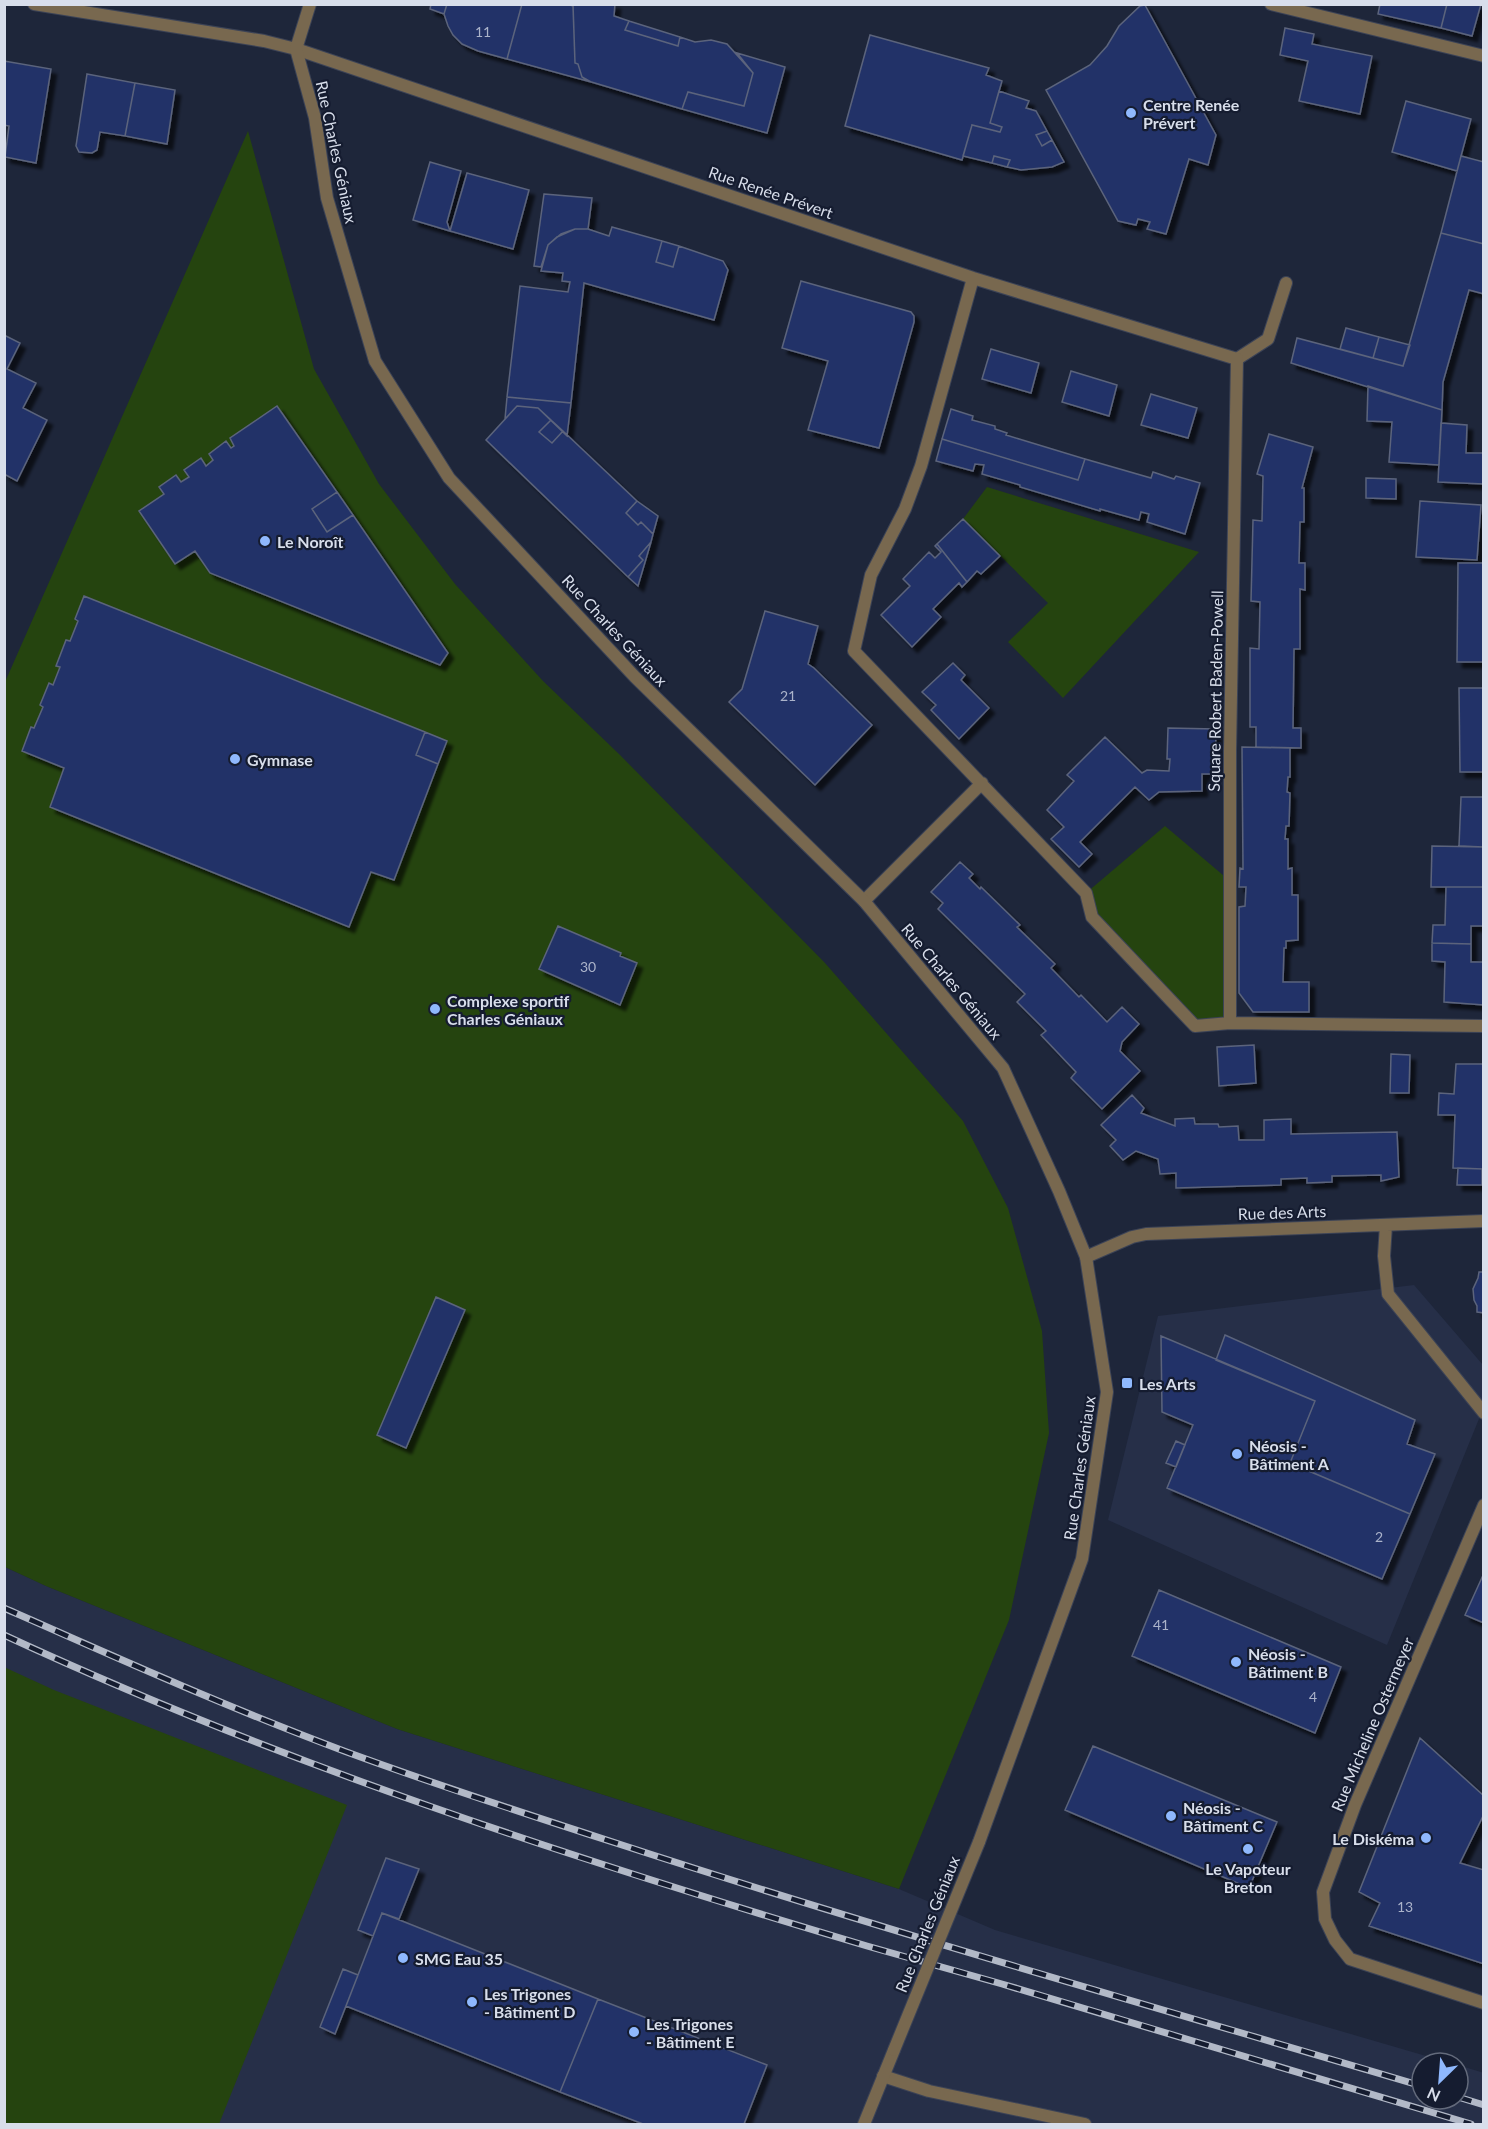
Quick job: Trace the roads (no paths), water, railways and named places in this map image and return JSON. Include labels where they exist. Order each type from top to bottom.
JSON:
[{"type":"street","name":"Rue Renée Prévert","points":[[33,4],[296,48],[973,278],[1237,358]]},
{"type":"street","points":[[296,48],[310,4]]},
{"type":"street","points":[[1271,4],[1484,56]]},
{"type":"street","name":"Rue Charles Géniaux","points":[[296,48],[315,118],[327,198],[375,361],[449,478],[655,697],[864,902],[1003,1068],[1059,1191],[1086,1257],[1107,1392],[1082,1558],[979,1842],[864,2124]]},
{"type":"street","points":[[973,278],[921,466],[905,509],[871,575],[854,651],[1086,893],[1092,917],[1195,1026],[1230,1023],[1484,1026]]},
{"type":"street","points":[[1237,358],[1268,339],[1286,283]]},
{"type":"street","name":"Square Robert Baden-Powell","points":[[1230,1023],[1230,751],[1237,358]]},
{"type":"street","points":[[864,902],[982,783]]},
{"type":"street","name":"Rue des Arts","points":[[1086,1257],[1132,1237],[1146,1234],[1484,1221]]},
{"type":"street","points":[[1386,1225],[1384,1256],[1388,1294],[1484,1413]]},
{"type":"street","name":"Rue Micheline Ostermeyer","points":[[1484,1505],[1355,1805],[1323,1892],[1325,1919],[1335,1940],[1350,1959],[1484,2002]]},
{"type":"street","points":[[883,2076],[929,2091],[1085,2124]]},
{"type":"railway","points":[[4,1608],[258,1718],[413,1776],[821,1908],[1410,2082]]},
{"type":"railway","points":[[4,1635],[215,1726],[322,1767],[538,1843],[757,1913],[1471,2124]]},
{"type":"railway","points":[[1470,2101],[1484,2105]]},
{"type":"place","name":"Centre Renée Prévert","points":[[1131,113]]},
{"type":"place","name":"Le Noroît","points":[[265,541]]},
{"type":"place","name":"Gymnase","points":[[235,759]]},
{"type":"place","name":"Complexe sportif Charles Géniaux","points":[[435,1009]]},
{"type":"place","name":"Les Arts","points":[[1127,1383]]},
{"type":"place","name":"Néosis - Bâtiment A","points":[[1237,1454]]},
{"type":"place","name":"Néosis - Bâtiment B","points":[[1236,1662]]},
{"type":"place","name":"Néosis - Bâtiment C","points":[[1171,1816]]},
{"type":"place","name":"Le Diskéma","points":[[1426,1838]]},
{"type":"place","name":"Le Vapoteur Breton","points":[[1248,1849]]},
{"type":"place","name":"SMG Eau 35","points":[[403,1958]]},
{"type":"place","name":"Les Trigones - Bâtiment D","points":[[472,2002]]},
{"type":"place","name":"Les Trigones - Bâtiment E","points":[[634,2032]]}]
